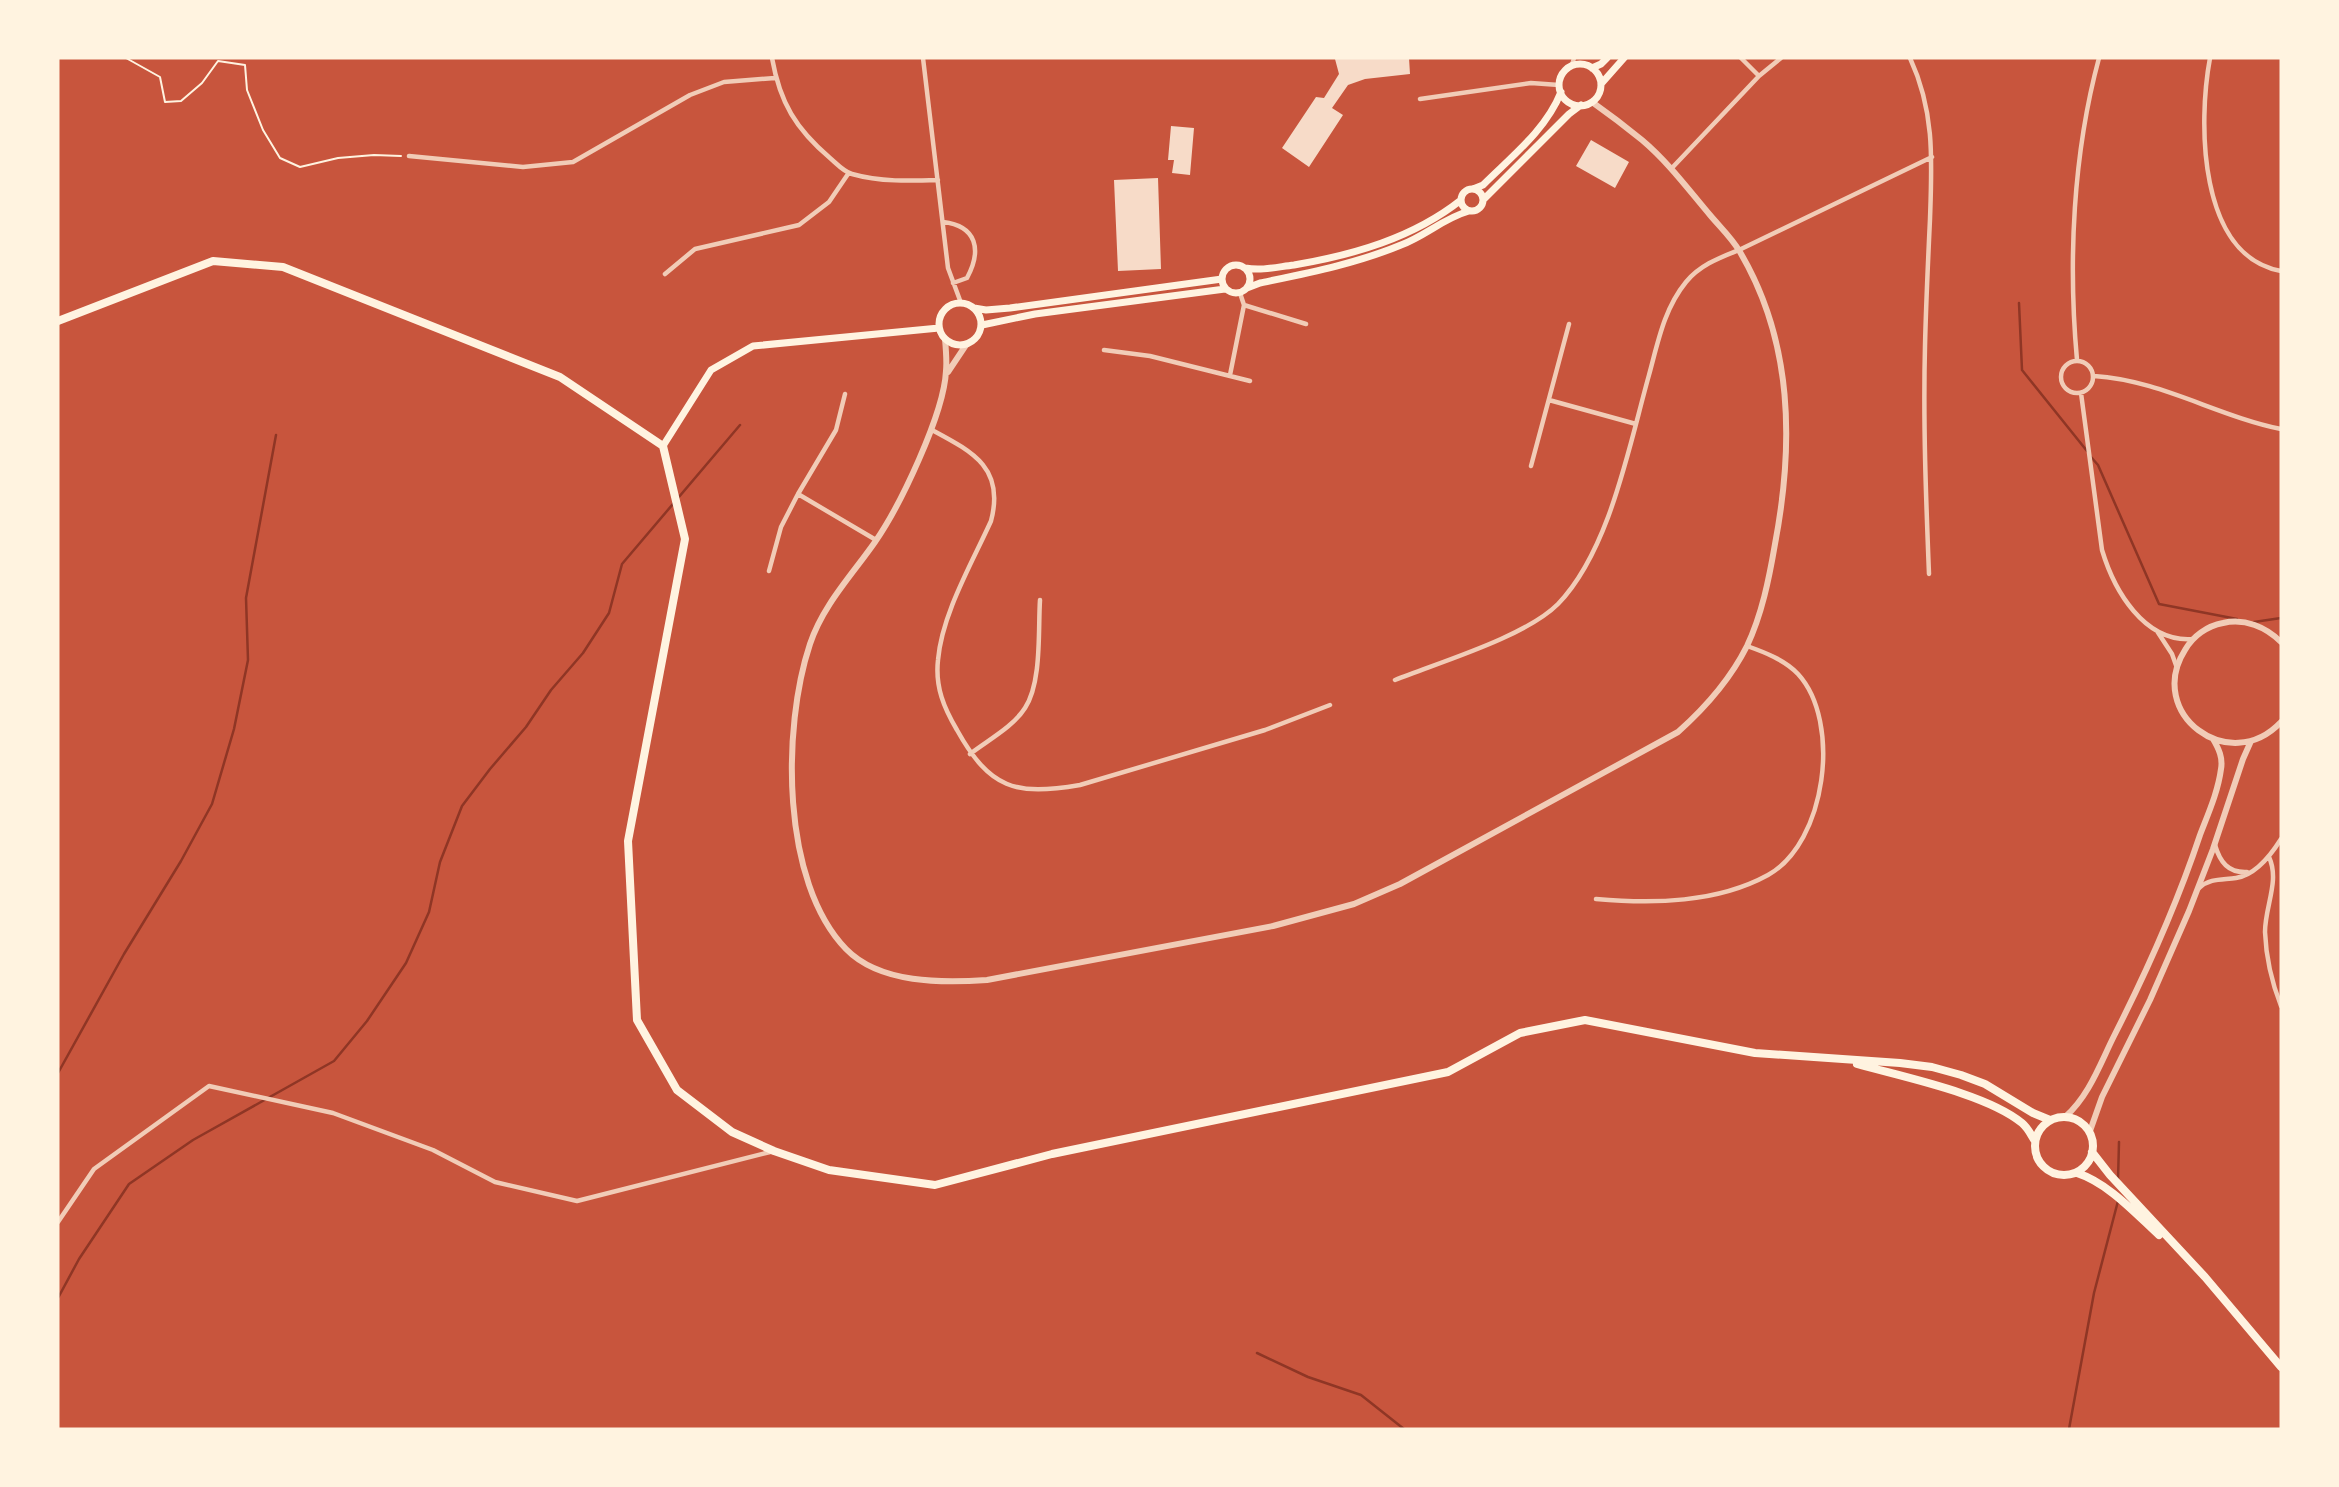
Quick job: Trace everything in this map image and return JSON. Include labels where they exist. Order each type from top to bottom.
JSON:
[{"type":"main road","points":[[1592,68],[1607,58]]},
{"type":"main road","points":[[1601,85],[1592,68],[1573,61],[1565,69],[1556,103],[1536,132],[1483,185],[1465,191],[1461,200],[1450,209],[1402,235],[1346,255],[1268,269],[1237,265],[1228,267],[1222,279],[1226,289],[1232,293],[1244,291],[1260,283],[1335,268],[1405,244],[1454,216],[1478,210],[1484,200],[1569,114],[1597,97],[1601,85],[1623,58]]},
{"type":"main road","points":[[1560,88],[1569,103],[1581,105]]},
{"type":"main road","points":[[1473,189],[1480,192],[1484,200]]},
{"type":"main road","points":[[1461,200],[1464,208],[1469,211]]},
{"type":"main road","points":[[58,321],[213,261],[283,267],[560,377],[663,446],[684,540],[628,841],[637,1020],[677,1090],[733,1132],[774,1151],[829,1170],[935,1185],[1052,1154],[1448,1072],[1520,1033],[1585,1020],[1755,1053],[1900,1063],[1961,1074],[1985,1084],[2033,1113],[2050,1120]]},
{"type":"main road","points":[[1244,291],[1251,280],[1245,268]]},
{"type":"main road","points":[[974,308],[982,326],[977,338],[966,345],[952,344],[945,339],[939,328],[939,321],[944,310],[961,303],[986,310],[1010,308],[1222,279]]},
{"type":"main road","points":[[982,326],[1035,314],[1226,289]]},
{"type":"main road","points":[[663,446],[711,370],[753,346],[939,328]]},
{"type":"main road","points":[[1841,1060],[1931,1084],[2010,1115],[2024,1125],[2035,1141],[2036,1154],[2047,1171],[2057,1175],[2077,1173],[2093,1180],[2115,1196],[2205,1278]]},
{"type":"main road","points":[[2035,1141],[2043,1126],[2050,1120],[2065,1117],[2076,1119],[2090,1132],[2093,1140],[2092,1152],[2085,1167],[2077,1173]]},
{"type":"main road","points":[[2092,1152],[2281,1367]]},
{"type":"street","points":[[772,58],[775,78],[789,113],[804,135],[848,174],[905,181],[938,180]]},
{"type":"street","points":[[923,58],[948,268],[961,303]]},
{"type":"street","points":[[1741,58],[1759,76]]},
{"type":"street","points":[[1671,169],[1759,76],[1781,58]]},
{"type":"street","points":[[1910,58],[1921,82],[1929,116],[1932,157],[1925,348],[1929,574]]},
{"type":"street","points":[[2077,360],[2073,290],[2074,228],[2084,133],[2099,58]]},
{"type":"street","points":[[2210,58],[2205,136],[2209,173],[2220,217],[2235,244],[2247,256],[2261,265],[2281,271]]},
{"type":"street","points":[[410,156],[523,167],[573,162],[690,95],[724,82],[775,78]]},
{"type":"street","points":[[1420,99],[1531,83],[1560,88]]},
{"type":"street","points":[[945,339],[946,373],[932,430],[876,540],[823,614],[810,643],[796,695],[792,785],[798,836],[806,876],[823,919],[847,950],[869,965],[901,977],[948,983],[1001,977],[1273,926],[1354,904],[1412,878],[1678,732],[1708,705],[1729,677],[1747,646],[1766,593],[1783,501],[1787,446],[1786,392],[1771,319],[1740,250],[1671,169],[1643,141],[1592,102]]},
{"type":"street","points":[[1395,680],[1497,641],[1534,622],[1557,605],[1577,581],[1596,547],[1611,510],[1664,320],[1687,281],[1707,263],[1740,250],[1932,157]]},
{"type":"street","points":[[665,274],[695,249],[799,225],[829,202],[848,174]]},
{"type":"street","points":[[943,222],[965,228],[974,239],[973,267],[967,278],[953,283]]},
{"type":"street","points":[[1230,375],[1244,305],[1244,291]]},
{"type":"street","points":[[1244,305],[1306,324]]},
{"type":"street","points":[[1531,466],[1569,324]]},
{"type":"street","points":[[946,373],[966,345]]},
{"type":"street","points":[[1104,350],[1150,356],[1250,381]]},
{"type":"street","points":[[2077,360],[2089,365],[2094,376],[2090,387],[2081,393],[2067,389],[2061,376],[2064,367],[2077,360]]},
{"type":"street","points":[[2094,376],[2145,384],[2245,421],[2281,429]]},
{"type":"street","points":[[2081,393],[2102,550],[2106,562],[2123,596],[2139,616],[2156,630],[2176,639],[2193,639]]},
{"type":"street","points":[[769,571],[781,527],[836,430],[845,394]]},
{"type":"street","points":[[1549,400],[1636,424]]},
{"type":"street","points":[[932,430],[969,450],[985,466],[994,486],[996,504],[991,522],[946,623],[937,658],[937,682],[944,706],[970,754],[985,772],[998,781],[1034,789],[1080,785],[1265,730],[1330,705]]},
{"type":"street","points":[[798,494],[876,540]]},
{"type":"street","points":[[970,754],[1013,722],[1026,708],[1037,662],[1040,600]]},
{"type":"street","points":[[2281,632],[2248,623],[2229,622],[2211,627],[2193,639],[2183,652],[2177,668],[2175,689],[2180,708],[2190,723],[2213,739],[2232,743],[2251,741],[2269,734],[2281,722]]},
{"type":"street","points":[[2156,630],[2172,654],[2177,668]]},
{"type":"street","points":[[2266,630],[2281,642]]},
{"type":"street","points":[[1596,899],[1625,902],[1713,896],[1770,874],[1795,850],[1811,821],[1819,796],[1822,759],[1820,724],[1812,696],[1797,673],[1769,654],[1747,646]]},
{"type":"street","points":[[2065,1117],[2074,1109],[2090,1085],[2174,906],[2220,774],[2221,755],[2213,739]]},
{"type":"street","points":[[2090,1132],[2102,1097],[2164,971],[2198,890],[2251,741]]},
{"type":"street","points":[[2198,890],[2207,882],[2235,878],[2251,871],[2269,856],[2281,839]]},
{"type":"street","points":[[2215,844],[2226,867],[2240,873],[2251,871]]},
{"type":"street","points":[[2269,856],[2274,874],[2265,930],[2270,970],[2281,1006]]},
{"type":"street","points":[[58,1222],[94,1170],[209,1086],[333,1113],[433,1150],[495,1182],[577,1200],[774,1151]]},
{"type":"path","points":[[126,58],[160,76],[165,102],[181,101],[202,83],[218,61],[244,65],[247,90],[263,130],[280,158],[300,167],[338,158],[410,156]]},
{"type":"building","points":[[1409,58],[1410,74],[1365,79],[1348,85],[1332,108],[1343,115],[1309,167],[1282,148],[1316,97],[1324,98],[1339,74],[1335,59]]},
{"type":"building","points":[[1171,126],[1194,128],[1190,175],[1172,173],[1174,160],[1168,160]]},
{"type":"building","points":[[1591,140],[1629,162],[1615,188],[1576,166]]},
{"type":"building","points":[[1158,178],[1161,269],[1118,271],[1114,180]]},
{"type":"waterway","points":[[2019,303],[2022,370],[2087,451]]},
{"type":"waterway","points":[[58,1298],[79,1259],[129,1184],[193,1140],[334,1061],[367,1021],[406,963],[429,912],[440,862],[462,806],[526,727],[551,690],[583,653],[609,613],[622,564],[740,425]]},
{"type":"waterway","points":[[58,1073],[212,804],[234,729],[248,660],[246,598],[276,435]]},
{"type":"waterway","points":[[2091,457],[2098,465],[2159,604],[2237,619]]},
{"type":"waterway","points":[[2254,622],[2281,618]]},
{"type":"waterway","points":[[2118,1181],[2119,1142]]},
{"type":"waterway","points":[[2069,1429],[2094,1293],[2118,1201]]},
{"type":"waterway","points":[[1257,1353],[1308,1377],[1361,1395],[1404,1429]]}]
